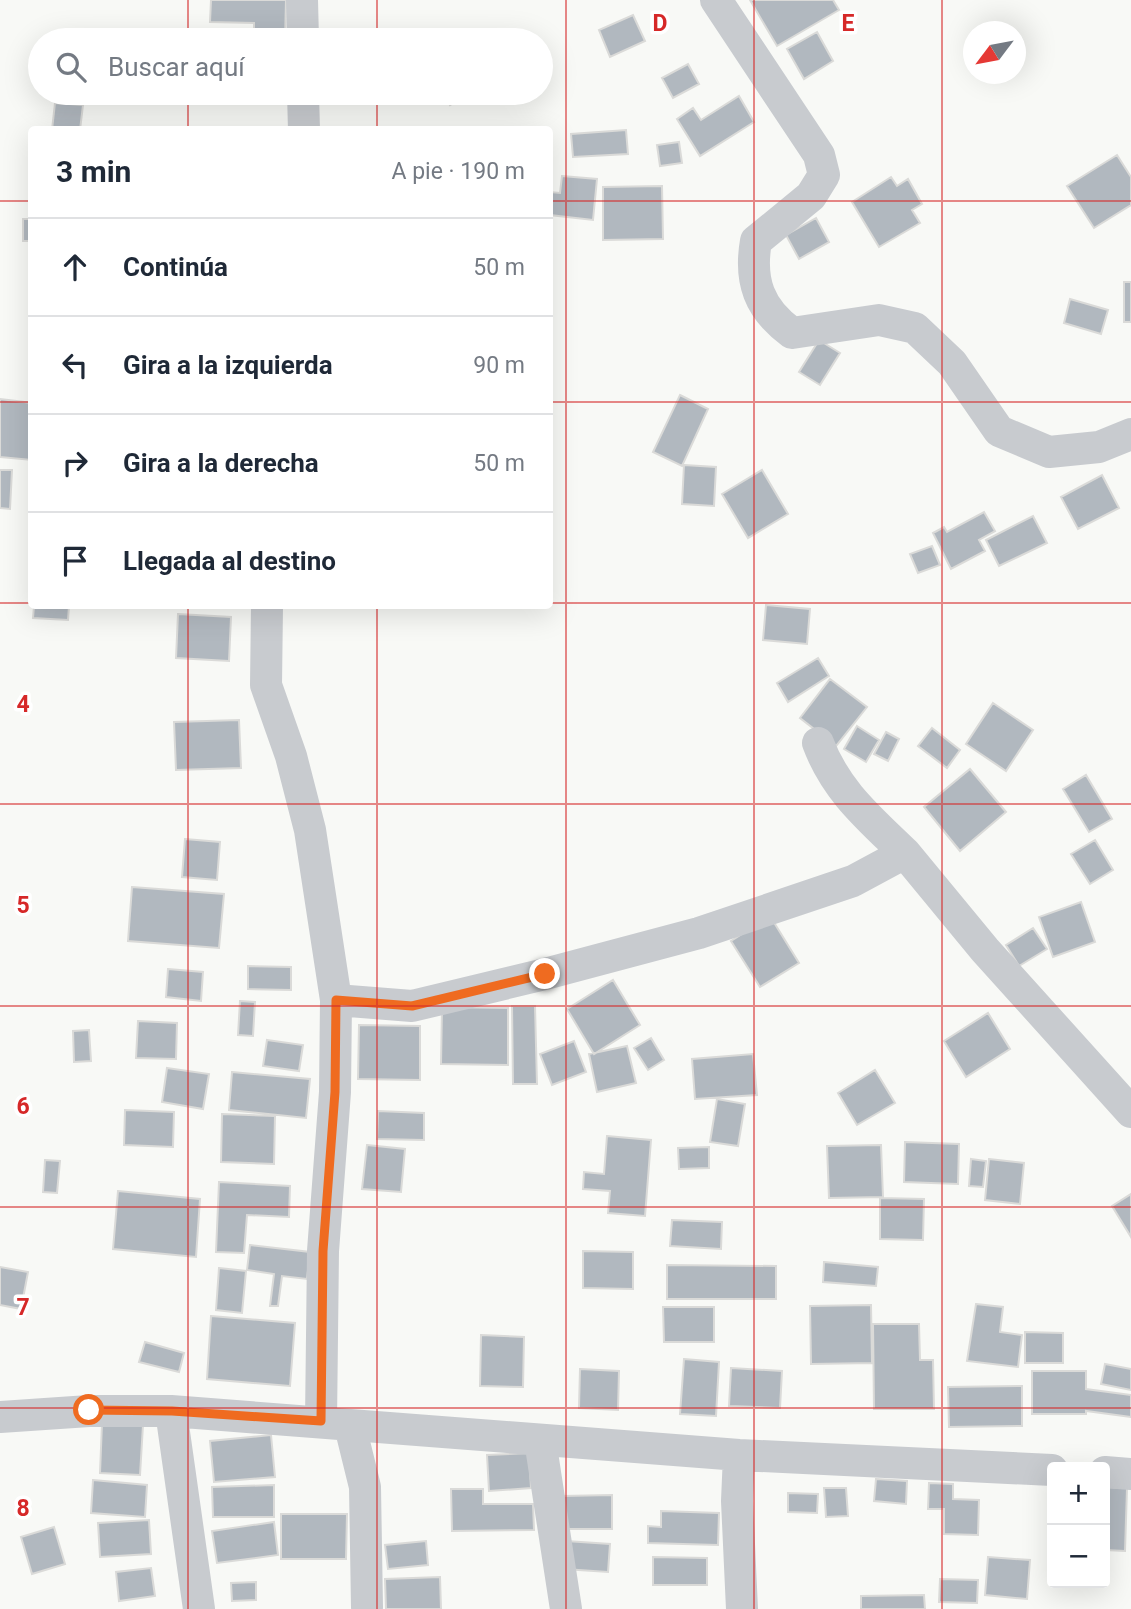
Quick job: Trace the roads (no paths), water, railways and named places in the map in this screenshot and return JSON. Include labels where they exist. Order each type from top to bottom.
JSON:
[{"type":"street","points":[[302,0],[303,28]]},
{"type":"street","points":[[716,0],[819,155],[824,175],[811,196],[756,241],[754,272],[758,291],[771,317],[792,333],[878,320],[915,328],[952,363],[999,430],[1049,452],[1099,447],[1131,435]]},
{"type":"street","points":[[303,105],[304,126]]},
{"type":"street","points":[[267,609],[266,685],[291,756],[310,830],[336,1000],[335,1092],[323,1251],[335,1424],[365,1487],[367,1607]]},
{"type":"street","points":[[818,743],[828,771],[842,788],[905,853],[985,950],[1131,1112]]},
{"type":"street","points":[[336,1000],[412,1006],[545,974],[699,933],[853,881],[905,853]]},
{"type":"street","points":[[5,1424],[89,1410],[172,1411],[739,1455],[1047,1470]]},
{"type":"street","points":[[172,1411],[186,1530],[199,1609]]},
{"type":"street","points":[[540,1440],[566,1609]]},
{"type":"street","points":[[739,1455],[737,1501],[742,1609]]},
{"type":"street","points":[[1110,1472],[1131,1474]]}]
